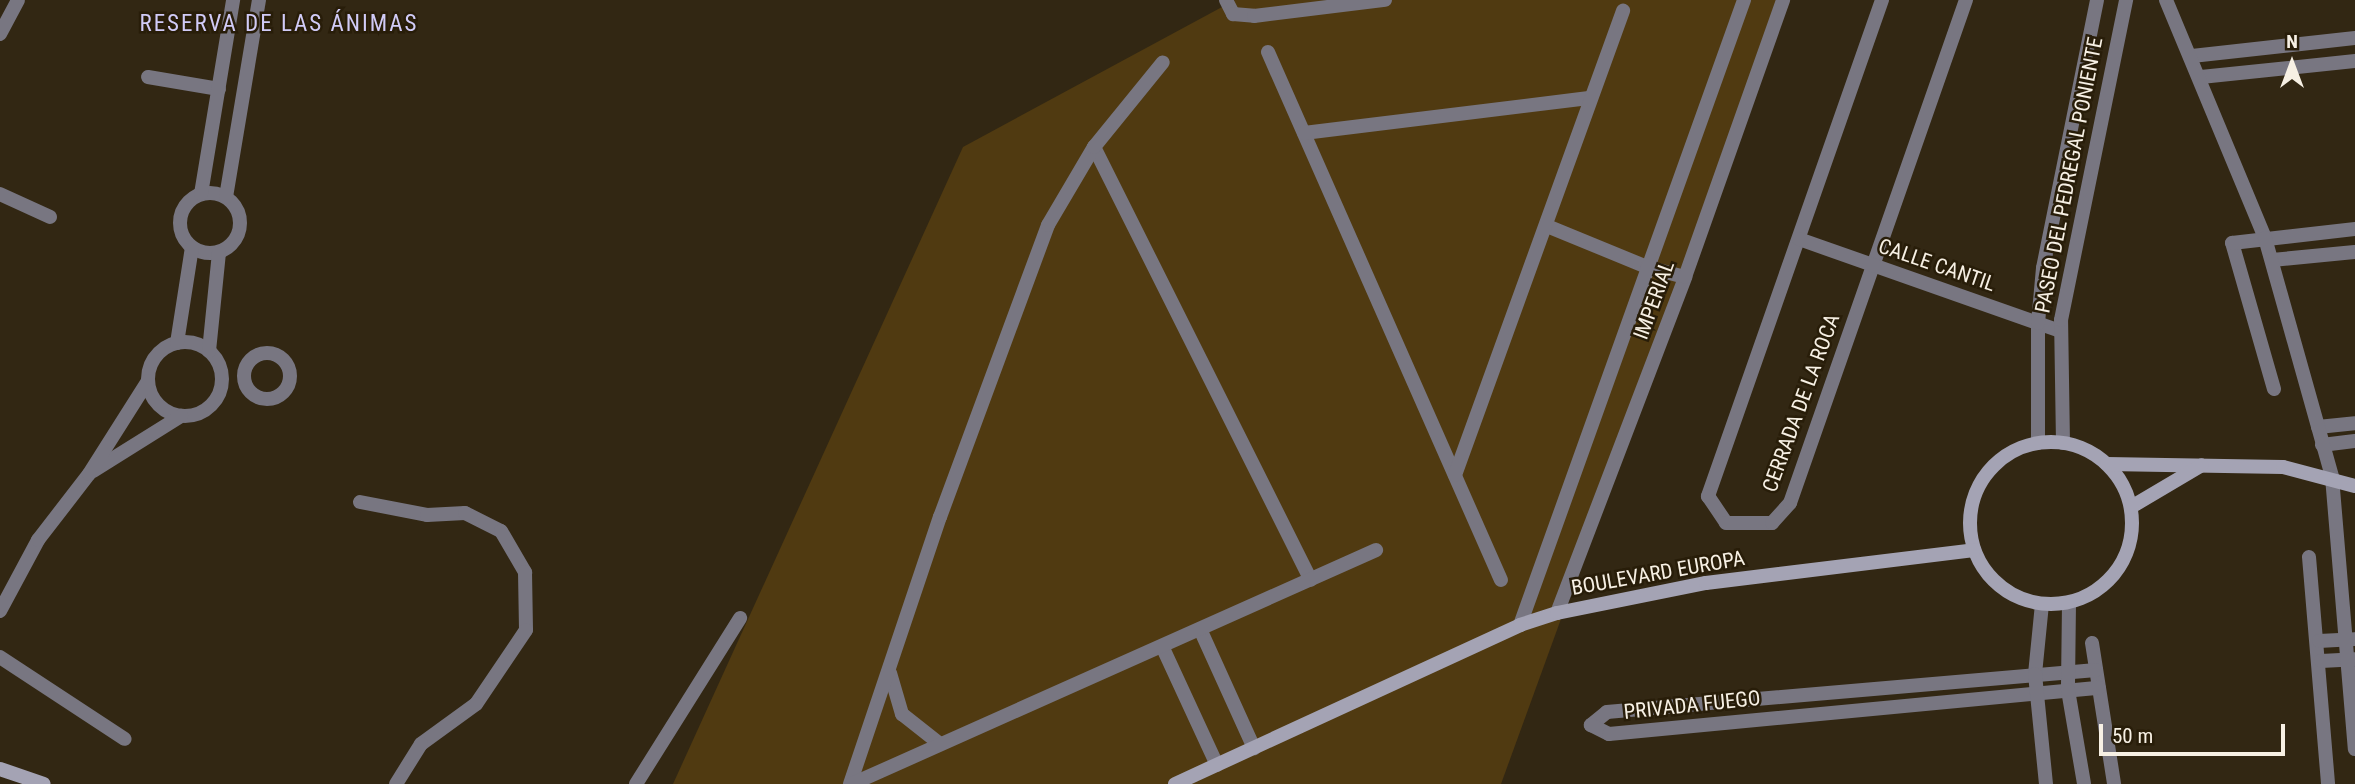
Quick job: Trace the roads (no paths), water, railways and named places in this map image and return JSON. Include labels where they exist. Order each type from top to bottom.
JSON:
[{"type":"main road","points":[[2038,443],[2063,443],[2087,450],[2107,464],[2122,484],[2131,507],[2132,532],[2126,556],[2103,585],[2069,603],[2042,604],[2000,587],[1974,550],[1969,522],[1979,486],[1989,470],[2011,452],[2038,443]]},
{"type":"main road","points":[[2107,464],[2283,467],[2332,477],[2355,486]]},
{"type":"main road","points":[[2131,507],[2204,465]]},
{"type":"main road","name":"BOULEVARD EUROPA","points":[[1175,784],[1520,625],[1557,613],[1706,583],[1974,550]]},
{"type":"main road","points":[[0,769],[44,784]]},
{"type":"street","points":[[1,30],[18,0]]},
{"type":"street","points":[[219,253],[192,247],[181,232],[181,213],[201,194],[233,0]]},
{"type":"street","points":[[226,197],[258,0]]},
{"type":"street","points":[[1226,0],[1233,14],[1254,16],[1385,0]]},
{"type":"street","points":[[1520,625],[1744,0]]},
{"type":"street","name":"IMPERIAL","points":[[1557,613],[1685,277],[1783,0]]},
{"type":"street","name":"CERRADA DE LA ROCA","points":[[1882,0],[1709,496],[1726,523],[1772,523],[1790,503],[1966,0]]},
{"type":"street","name":"PASEO DEL PEDREGAL PONIENTE","points":[[2038,443],[2038,323],[2043,268],[2097,0]]},
{"type":"street","name":"PASEO DEL PEDREGAL PONIENTE","points":[[2063,443],[2060,331],[2068,273],[2126,0]]},
{"type":"street","points":[[2166,0],[2201,77],[2265,238],[2332,477],[2351,639],[2355,748]]},
{"type":"street","points":[[1455,475],[1623,10]]},
{"type":"street","points":[[230,21],[255,26]]},
{"type":"street","points":[[2192,56],[2355,38]]},
{"type":"street","points":[[1268,51],[1501,580]]},
{"type":"street","points":[[2201,77],[2355,61]]},
{"type":"street","points":[[851,784],[940,517],[1048,225],[1094,147],[1163,62]]},
{"type":"street","points":[[2083,75],[2108,82]]},
{"type":"street","points":[[148,77],[219,89]]},
{"type":"street","points":[[1304,133],[1591,99]]},
{"type":"street","points":[[1094,147],[1311,580]]},
{"type":"street","points":[[0,194],[50,217]]},
{"type":"street","points":[[201,194],[226,197],[239,212],[240,232],[219,253],[209,351]]},
{"type":"street","points":[[1547,226],[1647,267],[1685,277]]},
{"type":"street","points":[[2274,389],[2232,243],[2355,229]]},
{"type":"street","name":"CALLE CANTIL","points":[[1800,239],[2060,331]]},
{"type":"street","points":[[177,343],[192,247]]},
{"type":"street","points":[[2272,260],[2355,252]]},
{"type":"street","points":[[2043,268],[2068,273]]},
{"type":"street","points":[[0,611],[38,540],[89,474],[148,382],[154,358],[177,343],[198,344],[209,351],[221,373],[212,404],[181,416],[89,474]]},
{"type":"street","points":[[221,373],[244,369]]},
{"type":"street","points":[[148,382],[155,401],[181,416]]},
{"type":"street","points":[[2318,427],[2355,423]]},
{"type":"street","points":[[2322,445],[2355,442]]},
{"type":"street","points":[[360,502],[427,515],[465,513],[501,531],[525,572],[526,630],[475,704],[421,744],[396,784]]},
{"type":"street","points":[[851,784],[1376,550]]},
{"type":"street","points":[[2309,557],[2321,661],[2328,784]]},
{"type":"street","points":[[2069,603],[2068,690],[2084,784]]},
{"type":"street","points":[[2042,604],[2035,674],[2046,784]]},
{"type":"street","points":[[636,784],[740,618]]},
{"type":"street","points":[[1200,629],[1254,748]]},
{"type":"street","points":[[2319,641],[2351,639]]},
{"type":"street","points":[[2092,643],[2114,784]]},
{"type":"street","points":[[1162,646],[1217,765]]},
{"type":"street","points":[[0,657],[125,739]]},
{"type":"street","points":[[2321,661],[2352,659]]},
{"type":"street","points":[[890,668],[892,692],[902,714],[940,744]]},
{"type":"street","name":"PRIVADA FUEGO","points":[[2096,670],[1607,712],[1591,725],[1609,734],[2099,688]]},
{"type":"street","points":[[1875,689],[1877,708]]},
{"type":"district","name":"RESERVA DE LAS ÁNIMAS","points":[[279,24]]}]
